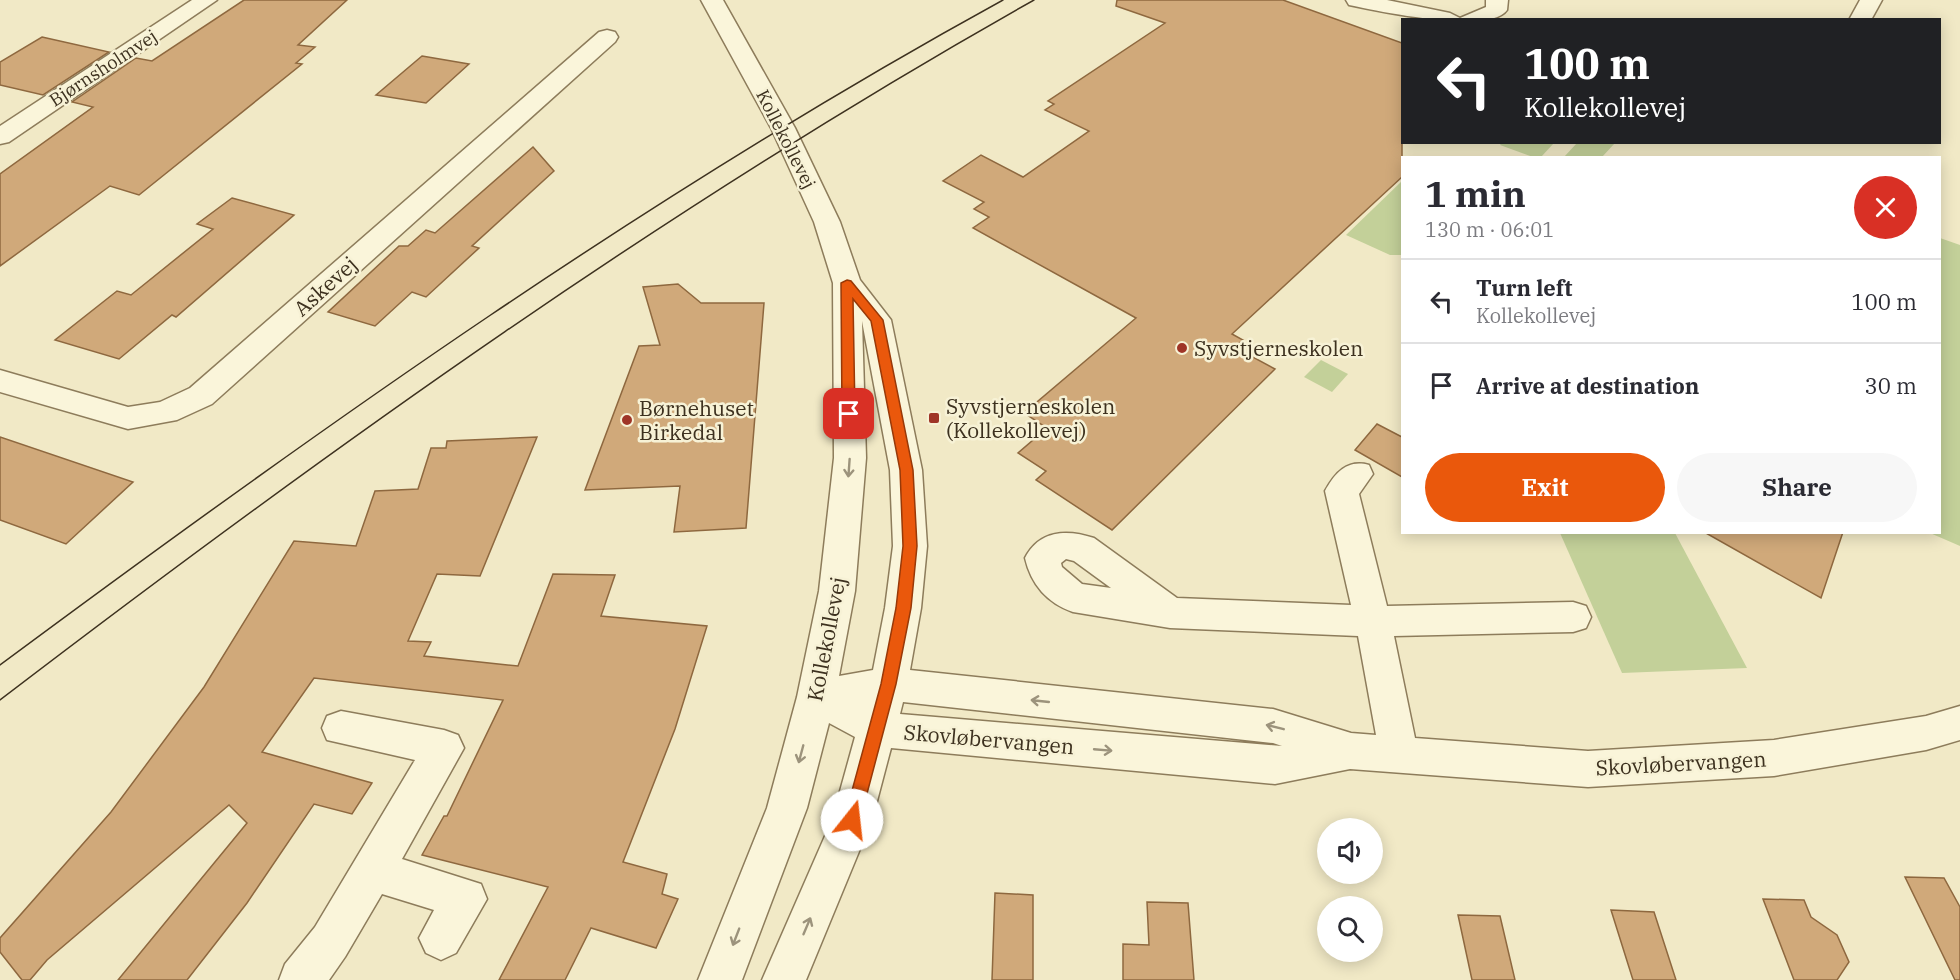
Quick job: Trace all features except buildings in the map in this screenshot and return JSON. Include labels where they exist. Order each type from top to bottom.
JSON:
[{"type":"street","name":"Bjørnsholmvej","points":[[0,137],[206,0]]},
{"type":"street","name":"Kollekollevej","points":[[712,0],[783,128],[826,222],[847,283],[849,458],[844,536],[835,603],[816,697],[787,808],[720,980]]},
{"type":"street","points":[[1357,0],[1441,18]]},
{"type":"street","points":[[1482,18],[1496,10],[1497,0]]},
{"type":"street","points":[[1861,18],[1871,0]]},
{"type":"street","name":"Askevej","points":[[0,381],[128,418],[166,412],[201,396],[607,37]]},
{"type":"street","name":"Kollekollevej","points":[[784,980],[852,820],[878,729],[888,684],[903,608],[910,546],[906,470],[877,320],[847,283]]},
{"type":"street","points":[[1356,474],[1342,491],[1373,621],[1399,755]]},
{"type":"street","points":[[1170,613],[1373,621],[1573,617]]},
{"type":"street","name":"Skovløbervangen","points":[[816,697],[888,684],[1273,726],[1351,751],[1588,769],[1773,758],[1926,733],[1960,723]]},
{"type":"street","name":"Skovløbervangen","points":[[816,697],[878,729],[1275,766],[1351,751]]},
{"type":"street","points":[[301,980],[330,942],[444,748],[341,728]]},
{"type":"street","points":[[373,871],[466,899],[441,938]]},
{"type":"green space","points":[[1553,144],[1542,156],[1530,156],[1500,145]]},
{"type":"green space","points":[[1576,144],[1614,144],[1603,156],[1565,156]]},
{"type":"green space","points":[[1401,182],[1401,255],[1390,255],[1346,235]]},
{"type":"green space","points":[[1941,238],[1960,245],[1960,546],[1932,534],[1941,534]]},
{"type":"green space","points":[[1321,360],[1348,374],[1332,392],[1304,377]]},
{"type":"green space","points":[[1560,534],[1676,534],[1747,668],[1622,673]]},
{"type":"tram line","points":[[0,665],[243,487],[490,315],[743,152],[872,74],[1003,0]]},
{"type":"tram line","points":[[0,700],[250,513],[505,332],[635,244],[766,160],[899,78],[1034,0]]},
{"type":"place","name":"Syvstjerneskolen","points":[[1182,348]]},
{"type":"place","name":"Syvstjerneskolen (Kollekollevej)","points":[[934,418]]},
{"type":"place","name":"Børnehuset Birkedal","points":[[627,420]]},
{"type":"route","points":[[849,414],[847,283],[877,320],[906,470],[910,546],[903,608],[888,684],[878,729],[852,820]]}]
